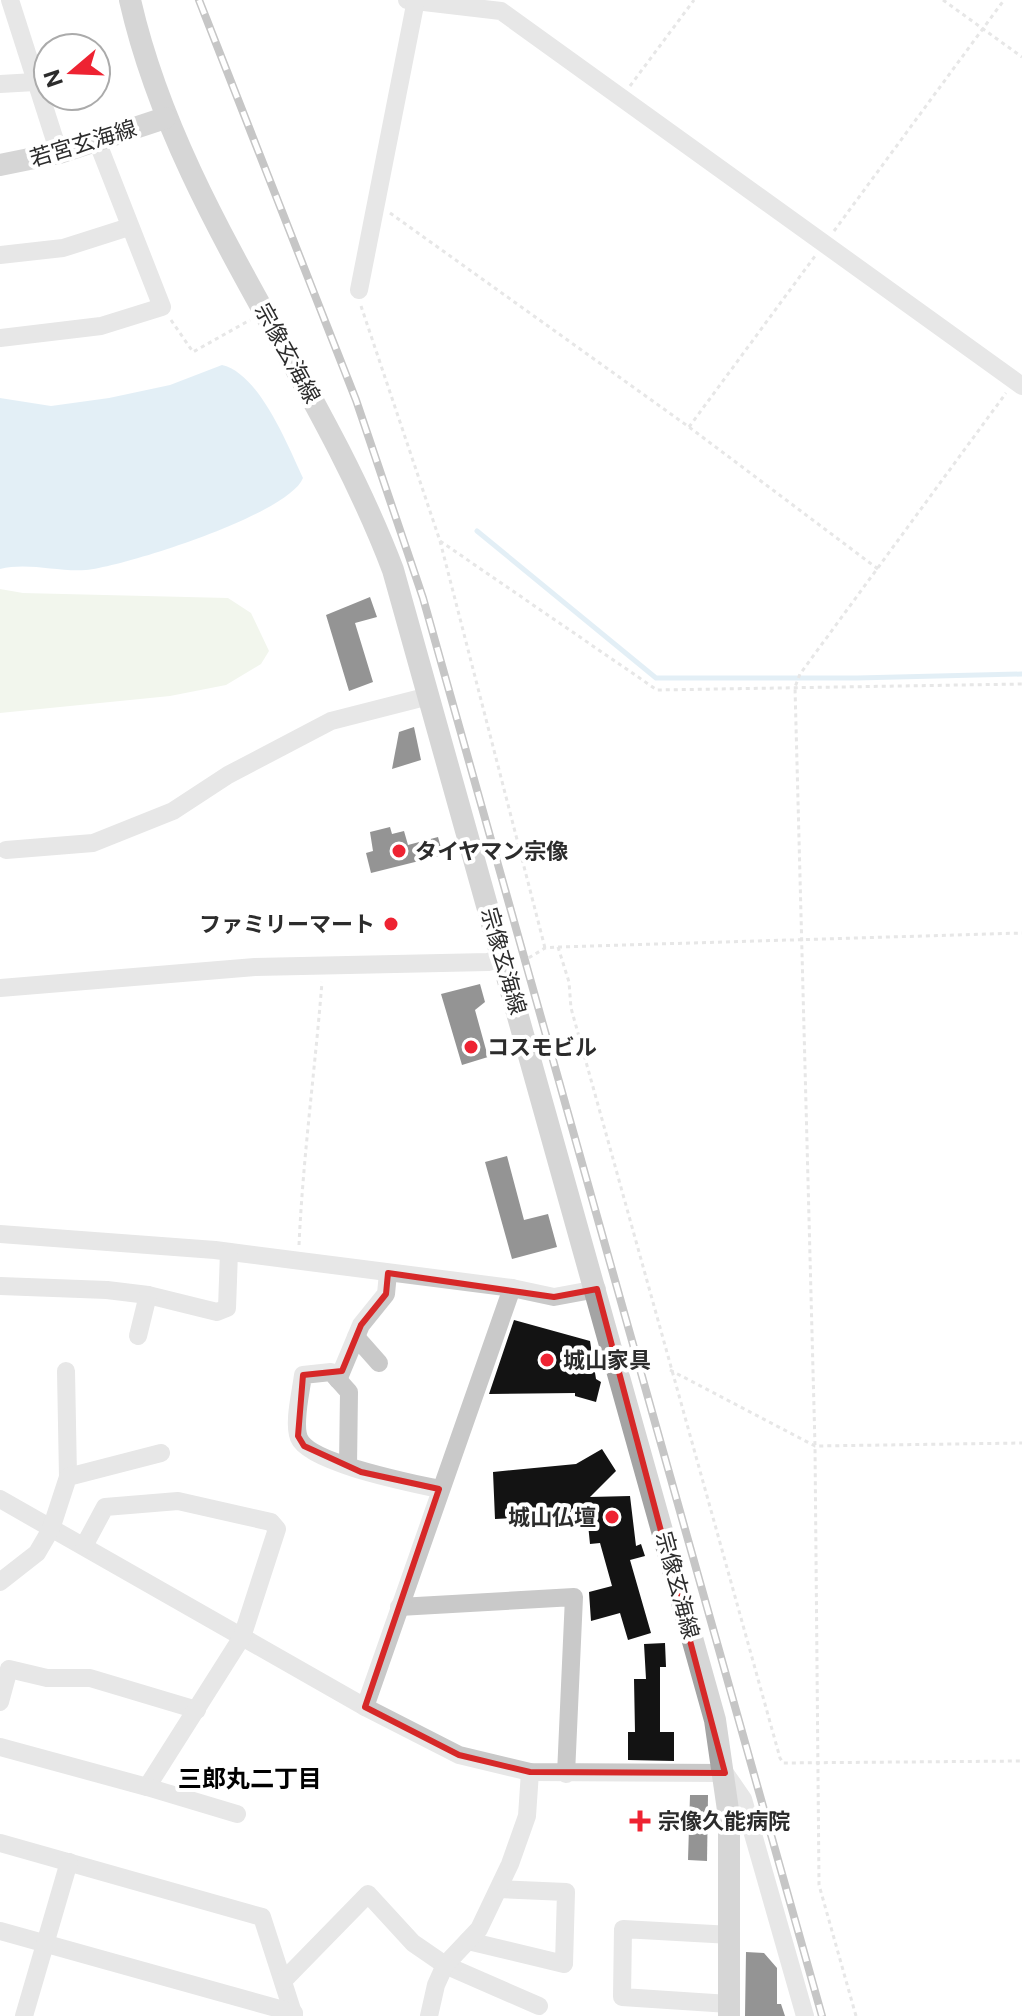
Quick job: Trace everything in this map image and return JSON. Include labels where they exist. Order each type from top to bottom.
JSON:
[{"type":"main road","name":"宗像玄海線","points":[[130,0],[141,48],[165,118],[199,192],[266,311],[372,515],[393,570],[597,1289],[715,1720],[725,1773],[731,1935],[729,2010]]},
{"type":"main road","name":"若宮玄海線","points":[[0,165],[59,153],[165,118]]},
{"type":"street","points":[[10,0],[32,72]]},
{"type":"street","points":[[359,290],[413,1],[501,11],[1018,383]]},
{"type":"street","points":[[0,84],[32,82]]},
{"type":"street","points":[[45,112],[59,153]]},
{"type":"street","points":[[0,338],[101,326],[162,307],[97,141]]},
{"type":"street","points":[[0,255],[63,248],[129,227]]},
{"type":"street","points":[[6,850],[93,843],[173,811],[228,775],[331,721],[429,696]]},
{"type":"street","points":[[0,988],[255,967],[505,964]]},
{"type":"street","points":[[0,1234],[229,1252],[512,1288],[554,1297],[597,1289]]},
{"type":"street","points":[[0,1286],[107,1290],[148,1295],[217,1312],[227,1308],[229,1252]]},
{"type":"street","points":[[338,1380],[361,1325],[386,1294],[388,1273]]},
{"type":"street","points":[[365,1707],[512,1288]]},
{"type":"street","points":[[138,1336],[148,1295]]},
{"type":"street","points":[[356,1337],[379,1363]]},
{"type":"street","points":[[0,1582],[37,1553],[51,1529],[68,1477],[66,1371]]},
{"type":"street","points":[[348,1466],[349,1392],[331,1372],[303,1375],[298,1436],[304,1446],[361,1472],[439,1489]]},
{"type":"street","points":[[68,1477],[161,1453]]},
{"type":"street","points":[[0,1499],[365,1707],[459,1755],[530,1772],[725,1773],[743,1799],[805,2016]]},
{"type":"street","points":[[84,1546],[105,1507],[178,1501],[271,1522],[277,1529],[242,1637],[147,1787]]},
{"type":"street","points":[[399,1607],[574,1597],[566,1774]]},
{"type":"street","points":[[0,1702],[9,1669],[47,1678],[90,1678],[197,1710]]},
{"type":"street","points":[[0,1747],[237,1814]]},
{"type":"street","points":[[429,2016],[436,1985],[445,1965],[479,1929],[499,1889],[527,1816],[530,1772]]},
{"type":"street","points":[[0,1843],[262,1917],[294,2015]]},
{"type":"street","points":[[24,2016],[69,1862]]},
{"type":"street","points":[[468,1941],[564,1964],[566,1892],[499,1889]]},
{"type":"street","points":[[283,1981],[368,1894],[413,1943],[445,1965],[539,2006]]},
{"type":"street","points":[[729,2010],[622,1997],[623,1929],[731,1935]]},
{"type":"street","points":[[0,1931],[294,2015]]},
{"type":"path","points":[[623,96],[694,0]]},
{"type":"path","points":[[943,0],[1022,57]]},
{"type":"path","points":[[689,427],[1004,0]]},
{"type":"path","points":[[377,204],[689,427],[878,569]]},
{"type":"path","points":[[359,290],[362,315],[440,541],[545,948]]},
{"type":"path","points":[[162,307],[193,352],[266,311]]},
{"type":"path","points":[[856,2016],[819,1885],[815,1446],[795,687],[800,674],[1018,383]]},
{"type":"path","points":[[440,541],[657,690],[1022,684]]},
{"type":"path","points":[[505,964],[545,948],[558,947],[800,937],[1022,933]]},
{"type":"path","points":[[558,947],[569,982],[571,1008],[670,1370],[780,1758],[783,1763],[1022,1761]]},
{"type":"path","points":[[298,1261],[304,1146],[312,1109],[324,965]]},
{"type":"path","points":[[670,1370],[815,1446],[1022,1443]]},
{"type":"highlighted area","points":[[388,1273],[554,1297],[597,1289],[725,1773],[530,1772],[459,1755],[365,1707],[439,1489],[361,1472],[304,1446],[298,1436],[303,1375],[342,1371],[361,1325],[386,1294]]},
{"type":"green space","points":[[0,589],[23,593],[228,598],[251,613],[269,651],[261,664],[226,685],[170,696],[0,713]]},
{"type":"water","points":[[222,365],[248,382],[281,430],[303,478],[291,492],[239,522],[135,559],[86,570],[21,566],[0,569],[0,398],[51,406],[109,398],[170,385]]},
{"type":"building","points":[[370,597],[377,617],[355,623],[373,682],[349,691],[326,615]]},
{"type":"building","points":[[414,727],[421,760],[392,769],[399,732]]},
{"type":"building","points":[[390,827],[392,834],[404,831],[408,845],[438,837],[443,855],[371,873],[366,853],[373,851],[370,832]]},
{"type":"building","points":[[480,984],[485,1002],[475,1010],[488,1057],[462,1065],[441,994]]},
{"type":"building","points":[[507,1156],[524,1220],[548,1214],[557,1247],[512,1259],[485,1162]]},
{"type":"building","name":"城山家具","points":[[514,1320],[590,1341],[596,1379],[601,1382],[596,1402],[575,1396],[575,1393],[489,1394]]},
{"type":"building","points":[[602,1449],[616,1471],[590,1497],[630,1496],[636,1546],[641,1544],[645,1556],[630,1560],[651,1633],[628,1640],[620,1613],[591,1621],[589,1592],[612,1586],[600,1543],[590,1544],[587,1514],[495,1519],[493,1472],[576,1464]]},
{"type":"building","points":[[665,1643],[666,1667],[660,1667],[660,1732],[674,1732],[674,1761],[628,1760],[628,1732],[635,1732],[634,1679],[646,1679],[644,1644]]},
{"type":"building","points":[[690,1795],[708,1795],[707,1861],[688,1860]]},
{"type":"building","points":[[746,1952],[764,1953],[777,1968],[777,2004],[781,2004],[785,2016],[745,2016]]},
{"type":"waterway","points":[[477,531],[656,678],[1022,674]]},
{"type":"railway","points":[[199,0],[356,400],[423,598],[822,2016]]},
{"type":"place","name":"タイヤマン宗像","points":[[399,851]]},
{"type":"place","name":"ファミリーマート","points":[[391,924]]},
{"type":"place","name":"コスモビル","points":[[471,1047]]},
{"type":"place","name":"城山家具","points":[[547,1360]]},
{"type":"place","name":"城山仏壇","points":[[612,1517]]},
{"type":"place","name":"宗像久能病院","points":[[640,1821]]},
{"type":"district","name":"三郎丸二丁目","points":[[250,1779]]}]
